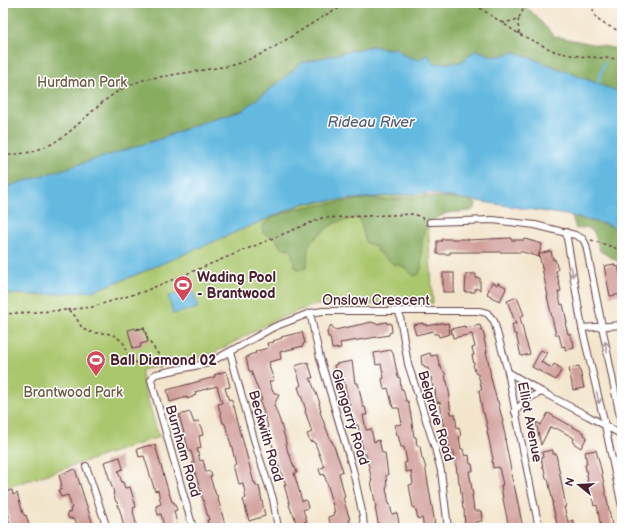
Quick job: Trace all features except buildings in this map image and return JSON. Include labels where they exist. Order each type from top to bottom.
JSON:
[{"type":"street","points":[[430,222],[493,220],[535,224],[566,232],[583,239],[586,245],[622,427]]},
{"type":"street","points":[[566,232],[582,328],[622,506]]},
{"type":"street","name":"Onslow Crescent","points":[[151,380],[156,374],[209,363],[274,327],[310,313],[323,311],[479,311],[487,313],[494,321]]},
{"type":"street","name":"Belgrave Road","points":[[399,311],[408,364],[441,471],[448,528]]},
{"type":"street","name":"Glengarry Road","points":[[310,313],[320,358],[353,470],[363,516],[364,528]]},
{"type":"street","name":"Elliot Avenue","points":[[494,321],[508,372],[539,528]]},
{"type":"street","points":[[582,328],[622,324]]},
{"type":"street","name":"Beckwith Road","points":[[230,352],[272,499],[278,528]]},
{"type":"street","points":[[508,372],[622,435]]},
{"type":"street","name":"Burnham Road","points":[[151,380],[192,528]]},
{"type":"street","points":[[515,412],[523,402],[531,396],[542,392]]},
{"type":"street","points":[[86,466],[107,528]]},
{"type":"path","points":[[3,156],[32,152],[52,144],[68,133],[118,91],[132,84],[146,79],[221,68],[243,62],[268,51],[329,13],[353,3]]},
{"type":"path","points":[[469,3],[480,8],[519,34],[556,52],[587,57],[622,58]]},
{"type":"path","points":[[519,34],[519,18],[526,3]]},
{"type":"path","points":[[593,3],[594,15],[598,20],[622,33]]},
{"type":"path","points":[[502,23],[519,18]]},
{"type":"path","points":[[3,314],[92,307],[145,291],[322,218],[414,214],[430,222]]},
{"type":"path","points":[[583,239],[600,242],[622,251]]},
{"type":"path","points":[[67,310],[75,315],[81,326],[86,330],[111,335],[121,341],[128,355],[133,361],[140,364],[159,362],[163,364]]},
{"type":"path","points":[[137,329],[144,327],[148,340],[159,355],[163,364],[164,372]]},
{"type":"green space","name":"Hurdman Park","points":[[3,3],[520,3],[531,11],[554,36],[622,50],[622,93],[515,52],[496,57],[476,50],[461,62],[434,64],[419,61],[403,55],[397,49],[371,46],[301,63],[243,110],[211,119],[157,140],[3,188]]},
{"type":"green space","name":"Brantwood Park","points":[[426,193],[433,303],[400,305],[327,303],[311,306],[275,320],[208,356],[142,370],[142,381],[159,437],[3,489],[3,294],[39,295],[133,276],[304,203]]},
{"type":"green space","points":[[427,196],[467,199],[476,203],[475,208],[471,211],[447,213],[426,223],[422,242],[421,269],[419,274],[414,276],[402,266],[393,264],[377,251],[376,246],[366,243],[359,217],[335,223],[318,235],[308,246],[307,266],[302,269],[297,269],[294,265],[291,249],[281,248],[276,239],[263,233],[262,228],[264,224],[273,217],[298,208],[372,198],[384,200]]},
{"type":"green space","points":[[572,216],[609,225],[622,232],[622,264],[600,251],[594,232],[587,227],[576,229]]},
{"type":"water","name":"Rideau River","points":[[371,46],[387,49],[397,48],[403,55],[419,60],[428,54],[434,64],[461,62],[476,50],[496,57],[515,52],[622,93],[622,232],[609,225],[572,216],[426,193],[304,203],[133,276],[93,291],[39,295],[3,294],[3,188],[157,140],[211,119],[243,110],[301,63]]},
{"type":"water","name":"Wading Pool - Brantwood","points":[[193,290],[198,308],[173,314],[168,296]]},
{"type":"waterway","points":[[598,83],[604,63]]},
{"type":"place","name":"Wading Pool - Brantwood","points":[[183,302]]},
{"type":"place","name":"Ball Diamond 02","points":[[96,377]]}]
